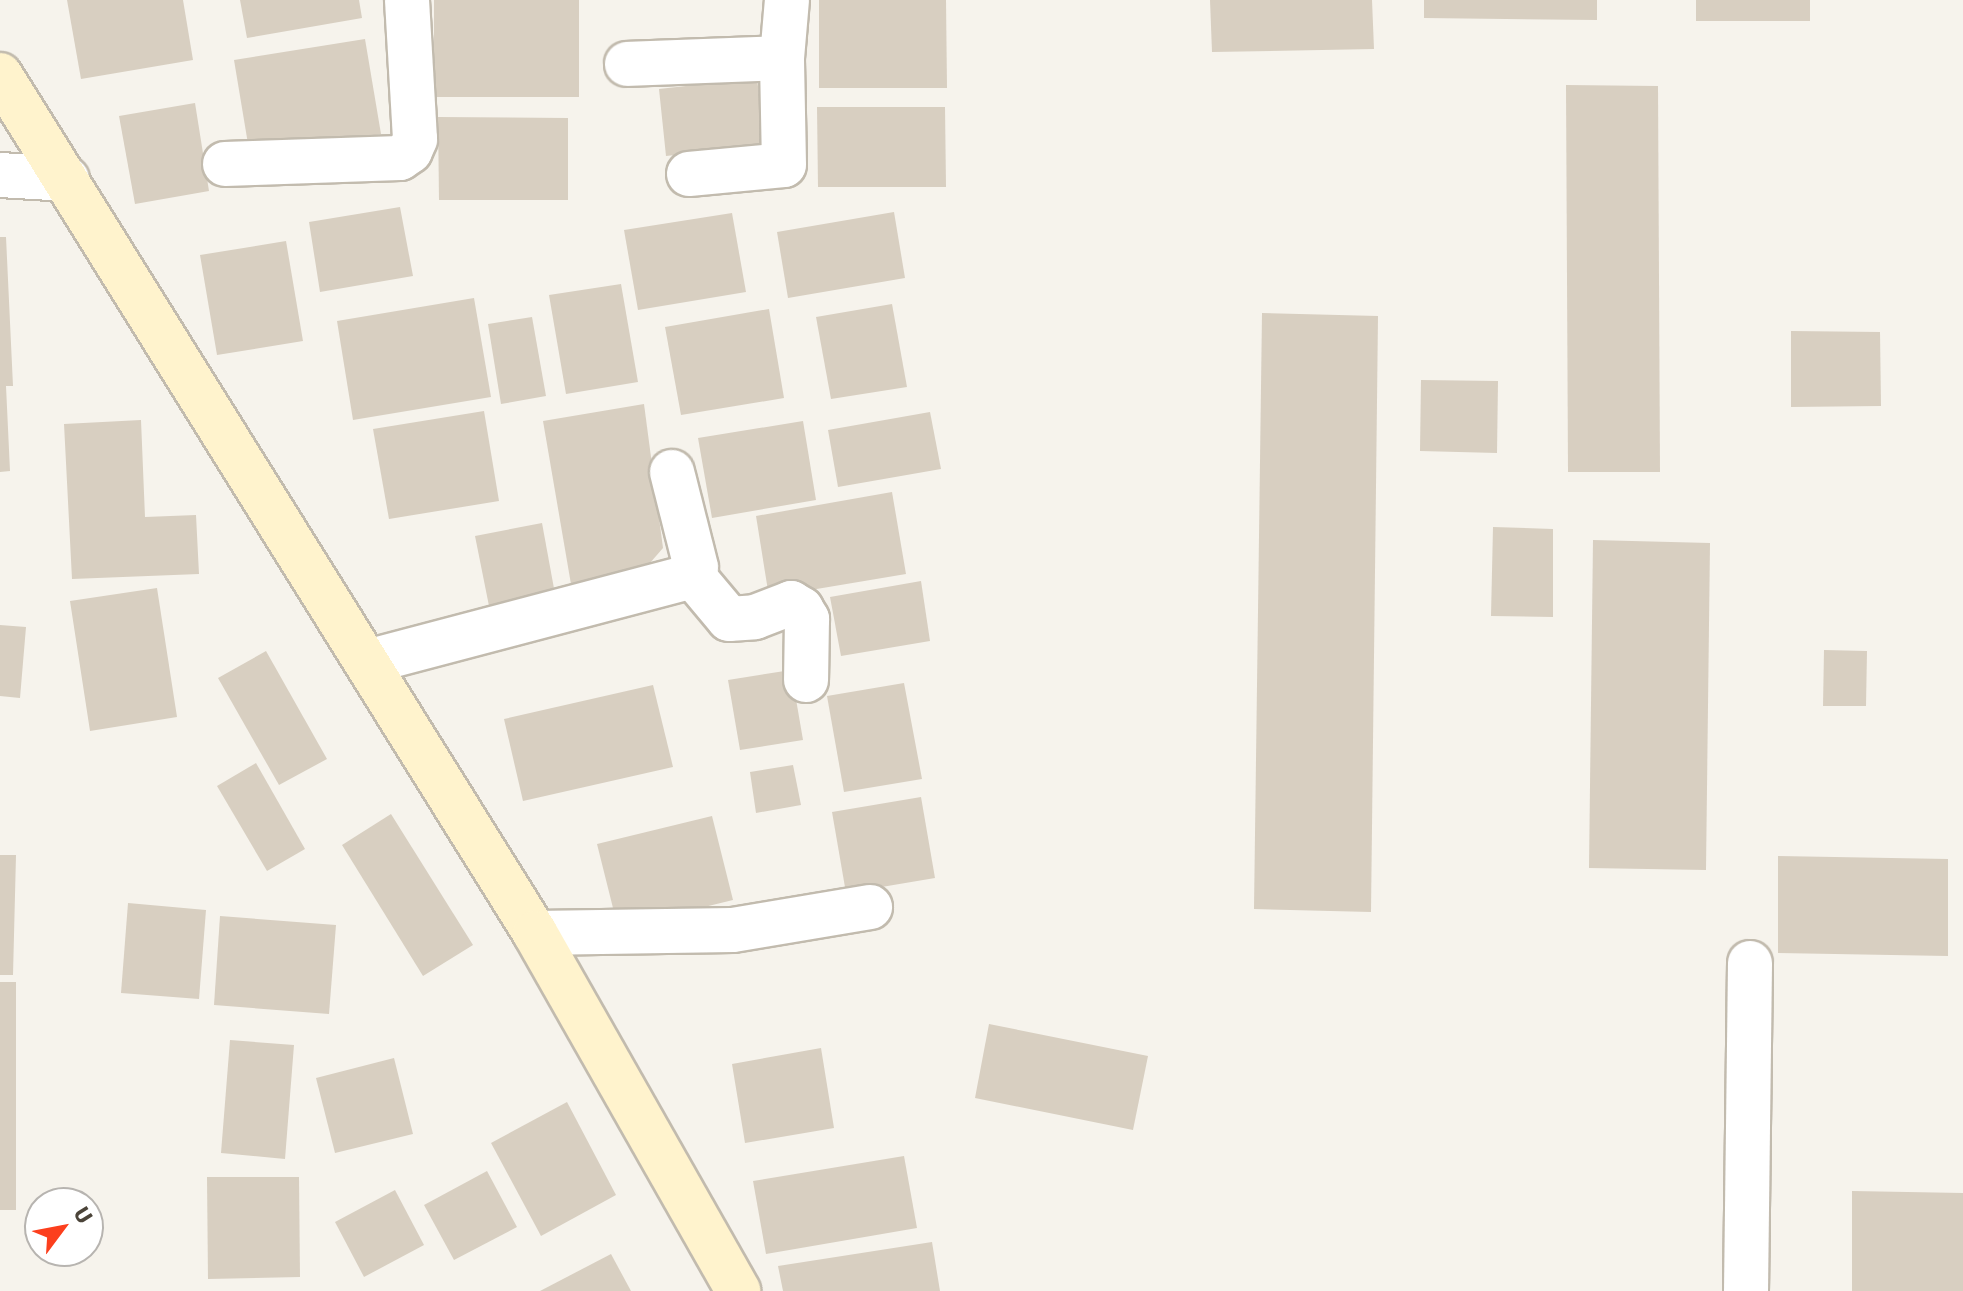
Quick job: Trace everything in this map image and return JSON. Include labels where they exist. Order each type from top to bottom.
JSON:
[{"type":"street","points":[[225,164],[400,158],[410,151],[415,139],[407,0]]},
{"type":"street","points":[[689,174],[784,165],[782,58],[787,0]]},
{"type":"street","points":[[627,64],[782,58]]},
{"type":"street","points":[[0,75],[535,933],[738,1291]]},
{"type":"street","points":[[0,175],[67,179]]},
{"type":"street","points":[[672,472],[696,567],[693,576]]},
{"type":"street","points":[[367,662],[693,576]]},
{"type":"street","points":[[693,576],[729,619],[755,617],[791,603],[801,609],[807,619],[806,680]]},
{"type":"street","points":[[535,933],[733,930],[870,907]]},
{"type":"street","points":[[1746,1291],[1750,963]]},
{"type":"building","points":[[67,0],[183,0],[193,60],[81,79]]},
{"type":"building","points":[[240,0],[359,0],[362,18],[247,38]]},
{"type":"building","points":[[434,0],[579,0],[579,97],[434,97]]},
{"type":"building","points":[[819,0],[946,0],[947,88],[819,88]]},
{"type":"building","points":[[1210,0],[1372,0],[1374,49],[1212,52]]},
{"type":"building","points":[[1424,0],[1597,0],[1597,20],[1424,18]]},
{"type":"building","points":[[1696,0],[1810,0],[1810,21],[1696,21]]},
{"type":"building","points":[[365,39],[381,134],[250,156],[234,60]]},
{"type":"building","points":[[757,78],[765,145],[666,156],[659,89]]},
{"type":"building","points":[[1566,85],[1658,86],[1660,472],[1568,472]]},
{"type":"building","points":[[195,103],[209,191],[135,204],[119,116]]},
{"type":"building","points":[[817,107],[945,107],[946,187],[818,187]]},
{"type":"building","points":[[438,117],[568,118],[568,200],[439,200]]},
{"type":"building","points":[[400,207],[413,276],[320,292],[309,222]]},
{"type":"building","points":[[894,212],[905,278],[788,298],[777,232]]},
{"type":"building","points":[[732,213],[746,292],[638,310],[624,230]]},
{"type":"building","points":[[0,237],[6,237],[13,386],[6,386],[10,471],[0,472]]},
{"type":"building","points":[[286,241],[303,341],[217,355],[200,255]]},
{"type":"building","points":[[621,284],[638,382],[566,394],[549,295]]},
{"type":"building","points":[[474,298],[491,397],[353,420],[337,321]]},
{"type":"building","points":[[892,304],[907,387],[831,399],[816,317]]},
{"type":"building","points":[[769,309],[784,398],[681,415],[665,327]]},
{"type":"building","points":[[1262,313],[1378,316],[1371,912],[1254,909]]},
{"type":"building","points":[[532,317],[546,396],[501,404],[488,324]]},
{"type":"building","points":[[1791,331],[1880,332],[1881,406],[1791,407]]},
{"type":"building","points":[[1421,380],[1498,381],[1497,453],[1420,451]]},
{"type":"building","points":[[644,404],[663,548],[637,578],[572,590],[543,421]]},
{"type":"building","points":[[484,411],[499,501],[389,519],[373,429]]},
{"type":"building","points":[[930,412],[941,469],[838,487],[828,430]]},
{"type":"building","points":[[141,420],[145,517],[196,515],[199,574],[72,579],[64,424]]},
{"type":"building","points":[[803,421],[816,500],[712,518],[698,438]]},
{"type":"building","points":[[892,492],[906,574],[769,597],[756,516]]},
{"type":"building","points":[[542,523],[555,594],[489,606],[475,536]]},
{"type":"building","points":[[1493,527],[1553,529],[1553,617],[1491,616]]},
{"type":"building","points":[[1593,540],[1710,543],[1706,870],[1589,868]]},
{"type":"building","points":[[921,581],[930,641],[841,656],[830,597]]},
{"type":"building","points":[[157,588],[177,717],[90,731],[70,601]]},
{"type":"building","points":[[0,625],[26,627],[20,698],[0,696]]},
{"type":"building","points":[[1824,650],[1867,651],[1866,706],[1823,706]]},
{"type":"building","points":[[266,651],[327,759],[279,785],[218,678]]},
{"type":"building","points":[[791,670],[803,740],[740,750],[728,680]]},
{"type":"building","points":[[904,683],[922,779],[844,792],[827,696]]},
{"type":"building","points":[[653,685],[673,767],[523,801],[504,719]]},
{"type":"building","points":[[256,763],[305,849],[267,871],[217,786]]},
{"type":"building","points":[[793,765],[801,805],[756,813],[750,772]]},
{"type":"building","points":[[921,797],[935,878],[846,893],[832,812]]},
{"type":"building","points":[[391,814],[473,945],[423,976],[342,845]]},
{"type":"building","points":[[712,816],[733,900],[618,928],[597,844]]},
{"type":"building","points":[[0,855],[16,855],[13,975],[0,975]]},
{"type":"building","points":[[1778,856],[1948,859],[1948,956],[1778,953]]},
{"type":"building","points":[[128,903],[206,910],[199,999],[121,993]]},
{"type":"building","points":[[220,916],[336,925],[329,1014],[214,1005]]},
{"type":"building","points":[[0,982],[16,982],[16,1210],[0,1210]]},
{"type":"building","points":[[989,1024],[1148,1056],[1133,1130],[975,1098]]},
{"type":"building","points":[[230,1040],[294,1045],[285,1159],[221,1153]]},
{"type":"building","points":[[821,1048],[834,1128],[745,1143],[732,1064]]},
{"type":"building","points":[[394,1058],[413,1134],[335,1153],[316,1078]]},
{"type":"building","points":[[567,1102],[616,1195],[541,1236],[491,1143]]},
{"type":"building","points":[[904,1156],[917,1228],[766,1254],[753,1181]]},
{"type":"building","points":[[487,1171],[517,1227],[454,1260],[424,1205]]},
{"type":"building","points":[[207,1177],[299,1177],[300,1277],[208,1279]]},
{"type":"building","points":[[395,1190],[424,1245],[364,1277],[335,1222]]},
{"type":"building","points":[[1852,1191],[1963,1193],[1963,1291],[1852,1291]]},
{"type":"building","points":[[932,1242],[940,1291],[783,1291],[778,1266]]},
{"type":"building","points":[[611,1254],[631,1291],[540,1291]]}]
